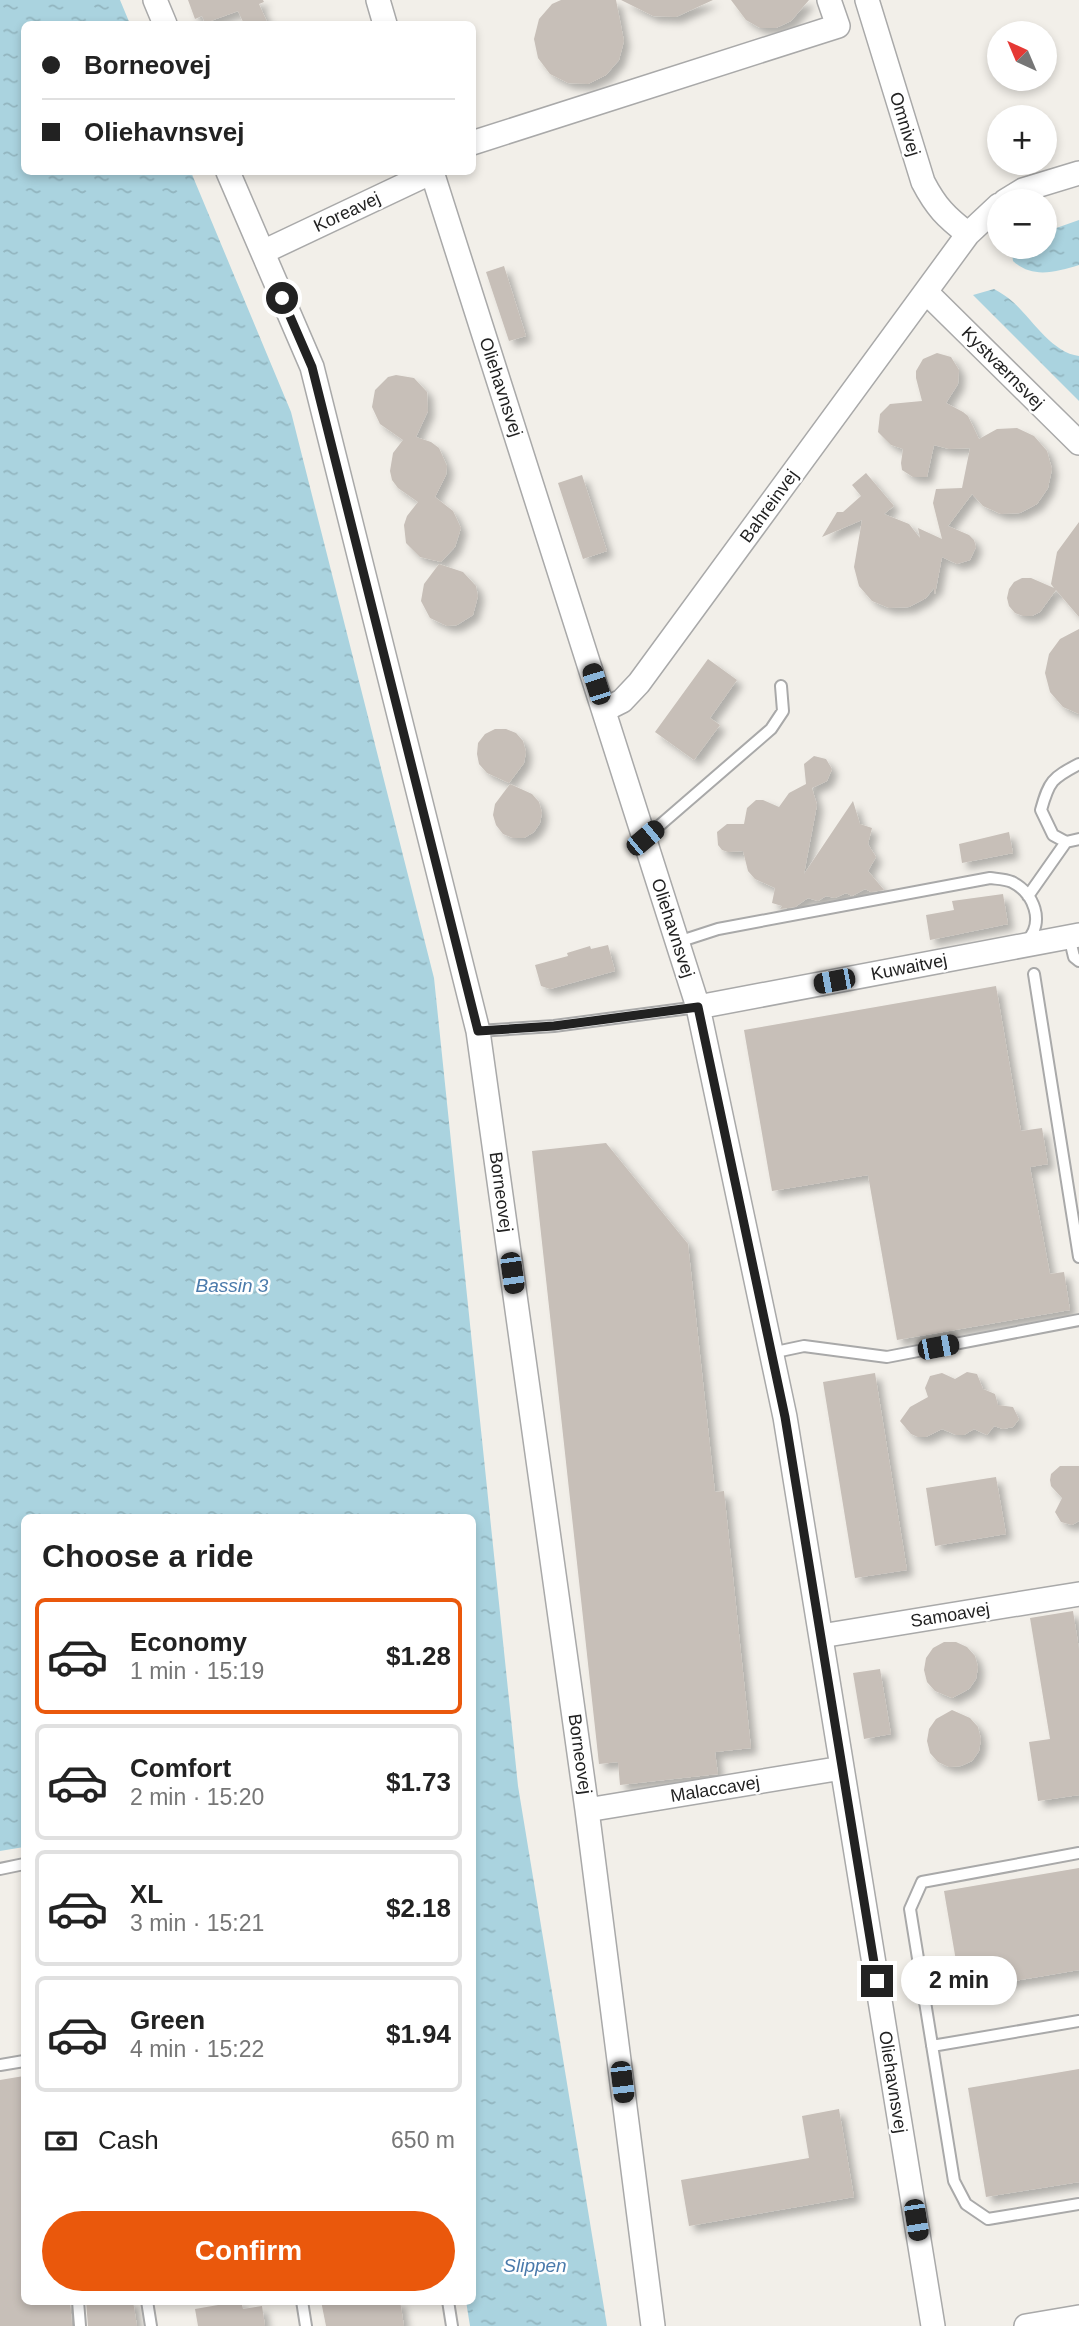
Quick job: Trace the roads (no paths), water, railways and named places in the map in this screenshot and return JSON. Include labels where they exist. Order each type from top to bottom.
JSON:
[{"type":"street","points":[[155,0],[164,21]]},
{"type":"street","points":[[377,0],[384,21]]},
{"type":"street","points":[[476,142],[838,26],[829,0]]},
{"type":"street","name":"Omnivej","points":[[867,0],[923,181],[934,203],[946,217],[968,234]]},
{"type":"street","points":[[1026,189],[1079,173]]},
{"type":"street","name":"Borneovej","points":[[229,175],[312,367],[478,1031],[587,1810],[653,2326]]},
{"type":"street","name":"Koreavej","points":[[262,252],[426,175]]},
{"type":"street","name":"Oliehavnsvej","points":[[433,175],[698,1007],[785,1417],[933,2326]]},
{"type":"street","points":[[926,292],[968,234],[987,216]]},
{"type":"street","name":"Bahreinvej","points":[[604,710],[622,701],[639,683],[926,292]]},
{"type":"street","name":"Kystværnsvej","points":[[926,292],[1079,443]]},
{"type":"street","name":"Kuwaitvej","points":[[698,1007],[1074,935]]},
{"type":"street","name":"Samoavej","points":[[821,1636],[1079,1594]]},
{"type":"street","name":"Malaccavej","points":[[587,1810],[842,1768]]},
{"type":"street","points":[[1026,2326],[1079,2317]]},
{"type":"lane","points":[[645,838],[771,729],[783,711],[781,686]]},
{"type":"lane","points":[[1079,764],[1047,786],[1041,810],[1053,835],[1066,842],[1079,839]]},
{"type":"lane","points":[[1028,896],[1066,842]]},
{"type":"lane","points":[[678,942],[718,929],[990,878],[1009,880],[1024,889],[1028,896],[1037,916],[1036,928],[1023,945]]},
{"type":"lane","points":[[1074,935],[1074,957],[1079,961]]},
{"type":"lane","points":[[1034,974],[1079,1257]]},
{"type":"lane","points":[[478,1031],[554,1026],[698,1007]]},
{"type":"lane","points":[[771,1353],[804,1346],[887,1357],[1079,1320]]},
{"type":"lane","points":[[1079,1853],[922,1882],[910,1909],[954,2181],[966,2204],[988,2219],[1079,2204]]},
{"type":"lane","points":[[0,1869],[21,1865]]},
{"type":"lane","points":[[932,2046],[1079,2021]]},
{"type":"lane","points":[[0,2065],[21,2062]]},
{"type":"lane","points":[[78,2305],[80,2326]]},
{"type":"lane","points":[[148,2305],[151,2326]]},
{"type":"lane","points":[[303,2305],[306,2326]]},
{"type":"lane","points":[[449,2305],[452,2326]]},
{"type":"water","name":"Bassin 3","points":[[0,0],[120,0],[129,21],[21,21],[21,175],[192,175],[291,412],[434,978],[518,1786],[607,2326],[470,2326],[467,2305],[476,2305],[476,1514],[21,1514],[21,1848],[0,1851]]},
{"type":"water","points":[[1079,220],[1079,265],[1053,272],[1036,272],[1020,267],[1013,261],[1057,259],[1057,228]]},
{"type":"water","points":[[994,289],[1011,300],[1051,342],[1069,354],[1079,356],[1079,401],[973,295]]},
{"type":"water label","name":"Slippen","points":[[535,2265]]}]
